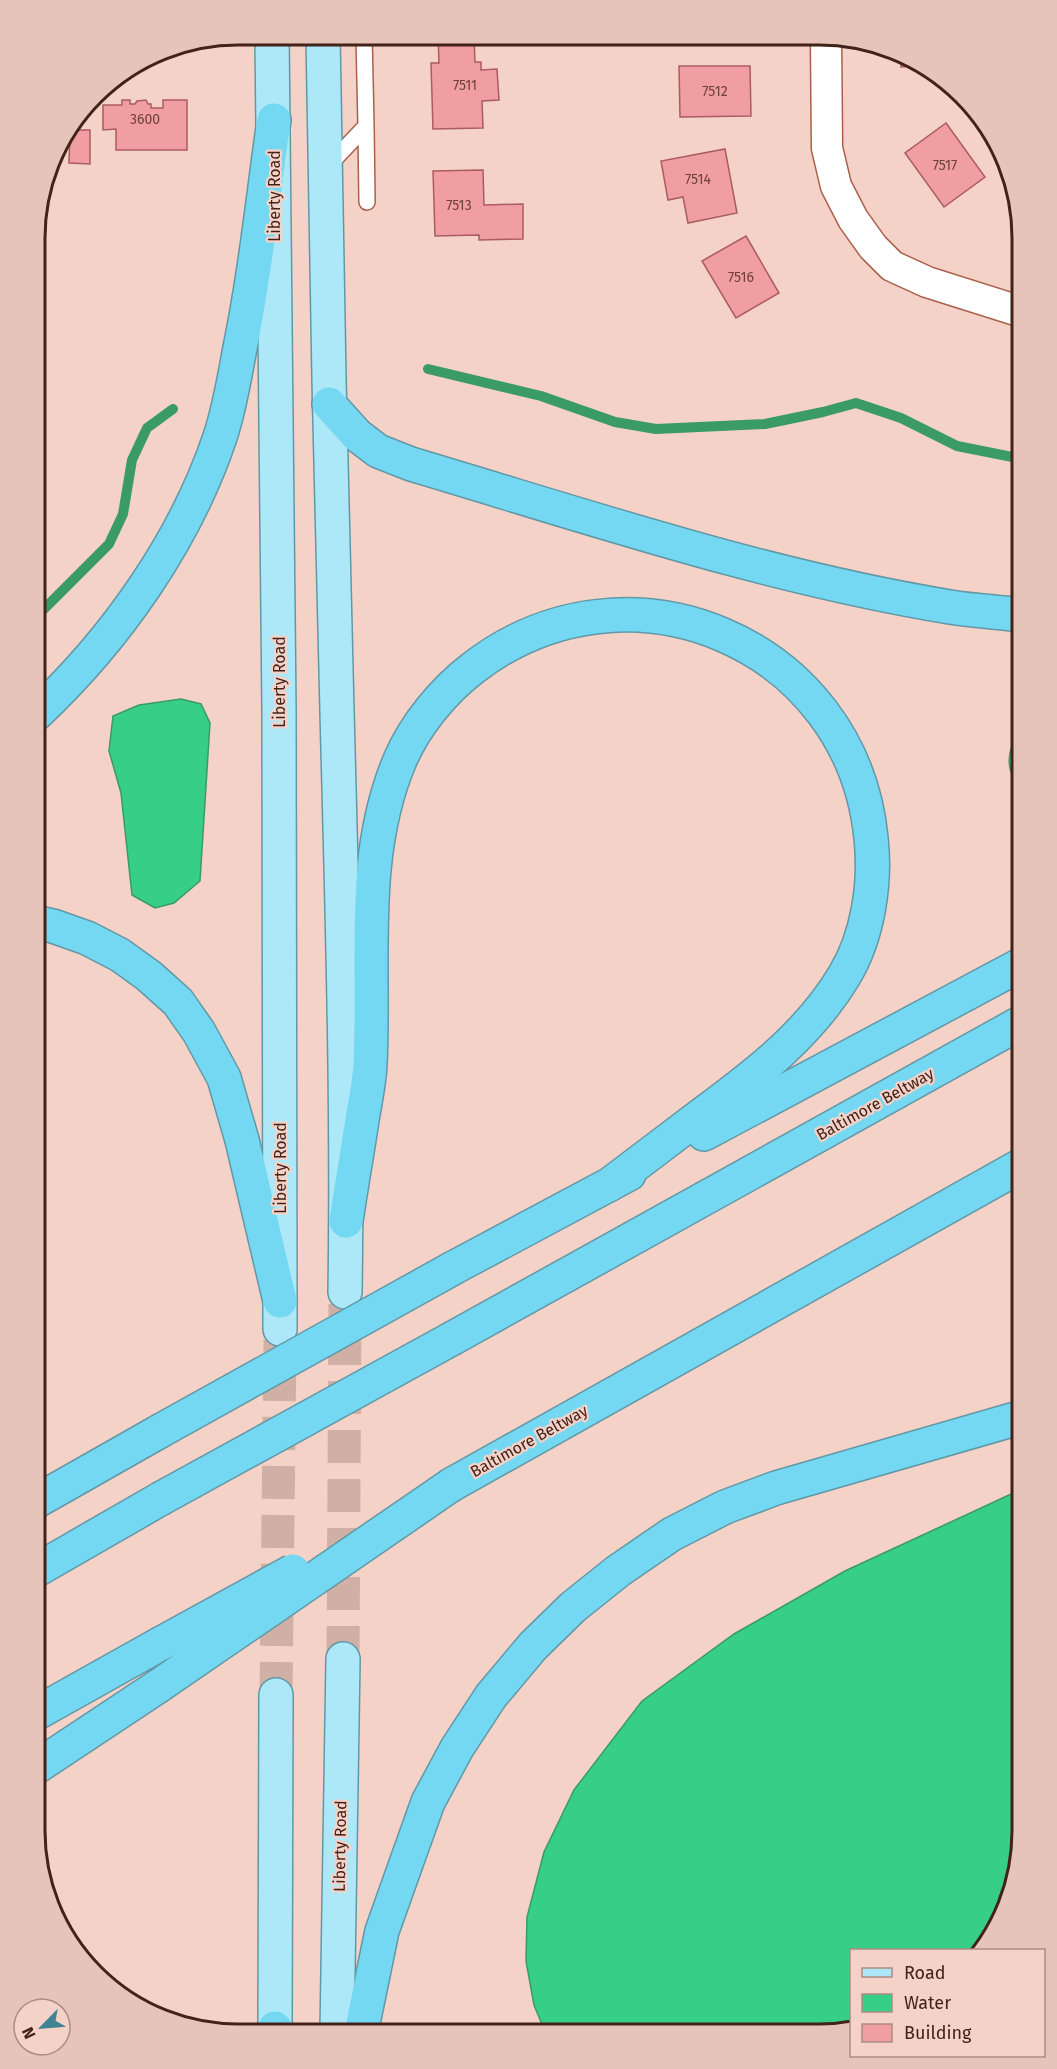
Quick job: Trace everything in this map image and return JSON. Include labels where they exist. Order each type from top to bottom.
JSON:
[{"type":"highway","points":[[45,705],[85,664],[117,626],[159,562],[187,513],[205,475],[220,436],[250,300],[274,120]]},
{"type":"highway","points":[[329,404],[357,435],[378,451],[411,464],[706,551],[827,583],[952,607],[1012,614]]},
{"type":"highway","points":[[346,1221],[370,1068],[370,903],[381,819],[401,759],[419,726],[443,695],[464,674],[490,654],[551,626],[587,617],[619,614],[661,617],[697,625],[733,639],[766,657],[796,682],[821,710],[843,743],[858,779],[869,820],[873,858],[870,897],[862,933],[847,972],[828,1002],[774,1059],[609,1185]]},
{"type":"highway","points":[[45,924],[87,938],[120,955],[149,976],[178,1002],[199,1032],[224,1078],[242,1140],[280,1315]]},
{"type":"highway","points":[[45,1496],[455,1267],[1012,969]]},
{"type":"highway","name":"Baltimore Beltway","points":[[45,1564],[1012,1028]]},
{"type":"highway","name":"Baltimore Beltway","points":[[45,1708],[451,1485],[1012,1171]]},
{"type":"highway","points":[[363,2024],[382,1931],[428,1802],[457,1748],[491,1696],[533,1646],[573,1606],[618,1570],[672,1534],[725,1507],[776,1488],[1012,1420]]},
{"type":"highway","points":[[45,1761],[160,1685],[451,1485]]},
{"type":"main road","name":"Liberty Road","points":[[272,45],[279,698],[280,1315]]},
{"type":"main road","points":[[323,45],[329,404],[342,914],[345,1292]]},
{"type":"main road","name":"Liberty Road","points":[[337,2024],[343,1659]]},
{"type":"main road","points":[[274,2024],[276,1695]]},
{"type":"street","points":[[826,46],[826,148],[836,186],[852,219],[873,247],[892,266],[927,282],[1012,309]]},
{"type":"lane","points":[[364,45],[368,202]]},
{"type":"lane","points":[[325,169],[366,126]]},
{"type":"water","points":[[181,699],[201,704],[210,723],[200,881],[174,903],[155,908],[132,895],[121,793],[109,751],[113,716],[139,705]]},
{"type":"water","points":[[1012,746],[1012,775],[1009,764]]},
{"type":"water","points":[[1012,1494],[1012,1843],[1002,1893],[986,1927],[972,1948],[850,1949],[850,2021],[819,2024],[542,2024],[534,2005],[526,1961],[527,1917],[544,1852],[574,1790],[642,1701],[734,1634],[845,1571]]},
{"type":"building","points":[[438,45],[474,45],[475,62],[481,62],[481,70],[497,69],[499,100],[482,101],[483,128],[433,129],[431,63],[439,63]]},
{"type":"building","points":[[679,66],[750,66],[751,116],[680,117]]},
{"type":"building","points":[[122,100],[130,100],[130,104],[135,104],[137,101],[146,100],[148,104],[151,104],[151,108],[163,108],[163,100],[187,100],[187,150],[116,150],[116,129],[103,130],[103,105],[122,105]]},
{"type":"building","points":[[946,123],[985,177],[944,207],[905,153]]},
{"type":"building","points":[[90,130],[90,164],[69,163],[70,145],[78,131]]},
{"type":"building","points":[[725,149],[737,213],[688,223],[683,197],[668,200],[661,161]]},
{"type":"building","points":[[483,170],[484,205],[523,204],[523,239],[479,240],[479,235],[435,236],[433,171]]},
{"type":"building","points":[[746,236],[779,293],[736,318],[702,261]]},
{"type":"waterway","points":[[428,369],[541,396],[615,422],[656,429],[765,424],[856,403],[901,418],[957,446],[1012,457]]},
{"type":"waterway","points":[[45,608],[109,544],[123,514],[132,460],[147,428],[173,409]]},
{"type":"tunnel","points":[[343,1659],[345,1304]]},
{"type":"tunnel","points":[[276,1695],[280,1340]]}]
